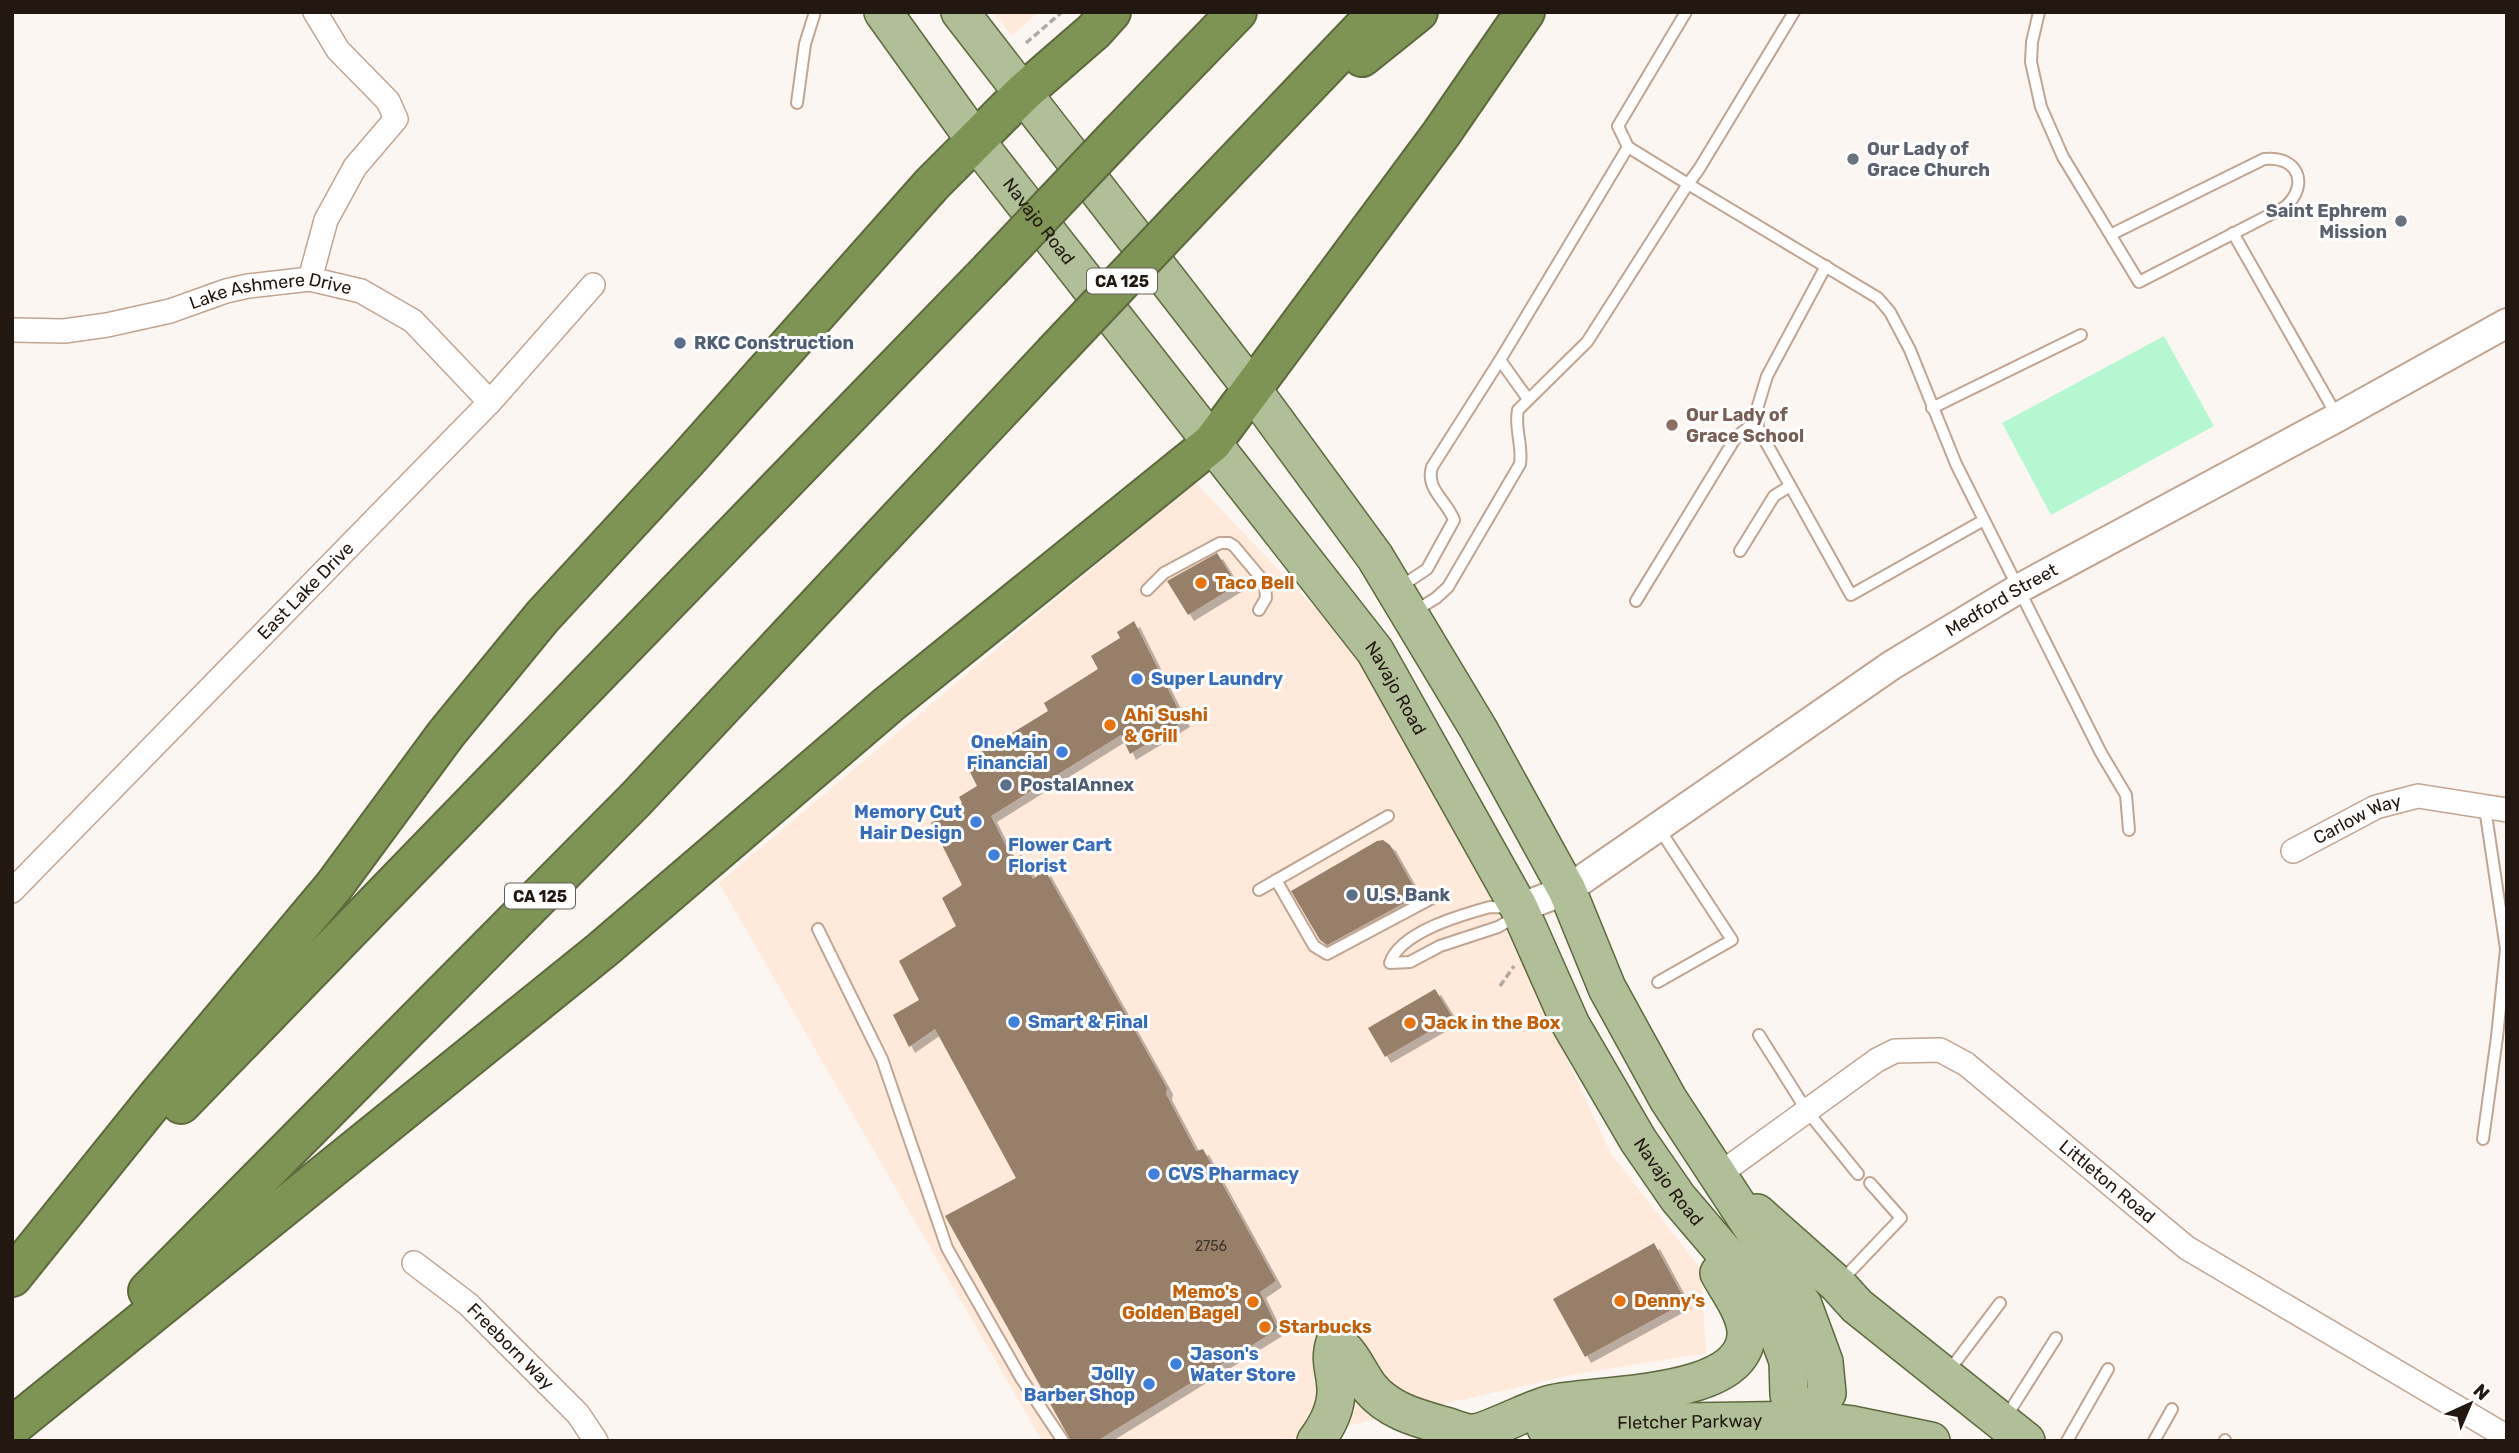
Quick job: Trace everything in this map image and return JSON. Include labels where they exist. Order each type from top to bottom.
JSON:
[{"type":"highway","points":[[12,1278],[157,1097],[334,886],[446,734],[543,616],[687,460],[932,184],[1024,92],[1094,31],[1111,12]]},
{"type":"highway","points":[[1120,133],[1215,12]]},
{"type":"highway","points":[[12,1278],[1237,12]]},
{"type":"highway","name":"CA 125","points":[[13,1426],[636,799],[1378,12]]},
{"type":"highway","points":[[1241,156],[1418,12]]},
{"type":"highway","points":[[13,1426],[603,950],[888,705],[1212,443],[1441,134],[1525,12]]},
{"type":"main road","name":"Navajo Road","points":[[883,12],[975,140],[1375,651],[1519,908],[1570,1025],[1638,1140],[1678,1198],[1768,1307],[1788,1361],[1789,1395],[1804,1431]]},
{"type":"main road","points":[[960,12],[1252,389],[1375,557],[1403,602],[1479,730],[1567,890],[1607,988],[1668,1099],[1803,1305],[1824,1362],[1827,1393],[1804,1431]]},
{"type":"main road","points":[[1717,1176],[1838,1285],[1857,1306],[2014,1431]]},
{"type":"main road","points":[[1459,1437],[1551,1403],[1662,1391],[1709,1377],[1735,1360],[1743,1347],[1746,1332],[1742,1315],[1678,1198]]},
{"type":"main road","name":"Fletcher Parkway","points":[[1316,1441],[1332,1416],[1335,1401],[1336,1386],[1331,1356],[1335,1342],[1353,1359],[1379,1398],[1410,1416],[1459,1437],[1618,1423],[1804,1431],[1853,1425],[1931,1441]]},
{"type":"street","points":[[310,279],[326,220],[355,167],[396,120],[388,101],[338,50],[314,12]]},
{"type":"street","name":"Lake Ashmere Drive","points":[[12,330],[64,331],[107,325],[170,311],[248,286],[310,279],[361,291],[413,321],[490,402]]},
{"type":"street","name":"East Lake Drive","points":[[12,891],[490,402],[593,285]]},
{"type":"street","name":"Medford Street","points":[[1519,908],[1567,890],[1892,664],[2018,589],[2507,323]]},
{"type":"street","name":"Carlow Way","points":[[2293,851],[2376,807],[2418,796],[2496,809]]},
{"type":"street","name":"Littleton Road","points":[[1717,1176],[1877,1060],[1895,1051],[1940,1050],[1966,1064],[2187,1248],[2507,1437]]},
{"type":"street","name":"Freeborn Way","points":[[414,1263],[468,1304],[578,1414],[597,1441]]},
{"type":"lane","points":[[797,103],[805,44],[815,12]]},
{"type":"lane","points":[[1686,12],[1618,126],[1628,147],[1885,304],[1910,350],[1956,464],[2101,753],[2126,795],[2129,830]]},
{"type":"lane","points":[[1403,602],[1436,598],[1448,586],[1520,464],[1522,449],[1516,421],[1518,410],[1587,342],[1699,169],[1794,12]]},
{"type":"lane","points":[[2039,12],[2031,61],[2041,107],[2063,157],[2139,282],[2285,207],[2294,200],[2300,186],[2299,179],[2291,165],[2277,158],[2264,159],[2112,234]]},
{"type":"lane","points":[[1403,602],[1427,569],[1454,520],[1432,485],[1429,476],[1432,467],[1628,147]]},
{"type":"lane","points":[[2233,233],[2338,417]]},
{"type":"lane","points":[[1826,266],[1767,376],[1757,408],[1758,428],[1851,595],[1984,520]]},
{"type":"lane","points":[[1932,408],[2081,335]]},
{"type":"lane","points":[[1500,360],[1528,399]]},
{"type":"lane","points":[[1636,601],[1736,437],[1758,420]]},
{"type":"lane","points":[[1740,551],[1774,496],[1790,486]]},
{"type":"lane","points":[[1147,590],[1164,573],[1220,543],[1229,542],[1265,583],[1266,598],[1258,610]]},
{"type":"lane","points":[[2483,1139],[2506,949],[2496,809]]},
{"type":"lane","points":[[1259,890],[1388,816]]},
{"type":"lane","points":[[1658,827],[1732,940],[1658,982]]},
{"type":"lane","points":[[1276,880],[1314,946],[1327,954],[1434,897]]},
{"type":"lane","points":[[1490,907],[1519,908],[1510,919],[1498,927],[1440,946],[1410,962],[1390,963],[1393,954],[1400,947],[1447,921],[1490,907]]},
{"type":"lane","points":[[818,929],[882,1059],[947,1248],[1021,1378],[1063,1441]]},
{"type":"lane","points":[[1759,1035],[1807,1111],[1858,1174]]},
{"type":"lane","points":[[1838,1285],[1901,1218],[1870,1183]]},
{"type":"lane","points":[[1944,1377],[2000,1303]]},
{"type":"lane","points":[[2014,1431],[2056,1338]]},
{"type":"lane","points":[[2067,1441],[2108,1369]]},
{"type":"lane","points":[[2154,1441],[2172,1409]]},
{"type":"path","points":[[1026,43],[1062,12]]},
{"type":"path","points":[[1500,986],[1515,965]]},
{"type":"shaded area","points":[[993,12],[1038,12],[1012,36]]},
{"type":"shaded area","points":[[1195,482],[1351,646],[1452,813],[1611,1154],[1701,1269],[1706,1353],[1571,1375],[1280,1441],[1042,1441],[719,883]]},
{"type":"green space","points":[[2164,336],[2214,426],[2051,515],[2002,423]]},
{"type":"building","name":"Taco Bell","points":[[1217,553],[1237,585],[1188,615],[1167,581]]},
{"type":"building","points":[[1134,621],[1184,721],[1130,754],[1121,735],[991,816],[1013,860],[1021,855],[1033,879],[1045,870],[1167,1088],[1166,1094],[1196,1151],[1203,1149],[1276,1281],[1260,1292],[1278,1329],[1097,1441],[1071,1441],[945,1216],[1016,1178],[935,1029],[909,1047],[893,1015],[919,1000],[899,961],[956,926],[942,898],[962,885],[931,823],[962,803],[959,797],[977,786],[965,762],[1048,711],[1044,703],[1098,669],[1091,656],[1120,638],[1117,632]]},
{"type":"building","name":"U.S. Bank","points":[[1383,840],[1390,845],[1415,889],[1415,897],[1327,945],[1320,940],[1291,891]]},
{"type":"building","name":"Jack in the Box","points":[[1435,989],[1453,1018],[1385,1057],[1368,1028]]},
{"type":"building","name":"Denny's","points":[[1654,1243],[1686,1302],[1585,1357],[1553,1299]]},
{"type":"place","name":"Our Lady of Grace Church","points":[[1853,159]]},
{"type":"place","name":"Saint Ephrem Mission","points":[[2401,221]]},
{"type":"place","name":"RKC Construction","points":[[680,343]]},
{"type":"place","name":"Our Lady of Grace School","points":[[1672,425]]},
{"type":"place","name":"Taco Bell","points":[[1201,583]]},
{"type":"place","name":"Super Laundry","points":[[1137,679]]},
{"type":"place","name":"Ahi Sushi & Grill","points":[[1110,725]]},
{"type":"place","name":"OneMain Financial","points":[[1062,752]]},
{"type":"place","name":"PostalAnnex","points":[[1006,785]]},
{"type":"place","name":"Memory Cut Hair Design","points":[[976,822]]},
{"type":"place","name":"Flower Cart Florist","points":[[994,855]]},
{"type":"place","name":"U.S. Bank","points":[[1352,895]]},
{"type":"place","name":"Smart & Final","points":[[1014,1022]]},
{"type":"place","name":"Jack in the Box","points":[[1410,1023]]},
{"type":"place","name":"CVS Pharmacy","points":[[1154,1174]]},
{"type":"place","name":"Denny's","points":[[1620,1301]]},
{"type":"place","name":"Memo's Golden Bagel","points":[[1253,1302]]},
{"type":"place","name":"Starbucks","points":[[1265,1327]]},
{"type":"place","name":"Jason's Water Store","points":[[1176,1364]]},
{"type":"place","name":"Jolly Barber Shop","points":[[1149,1384]]}]
